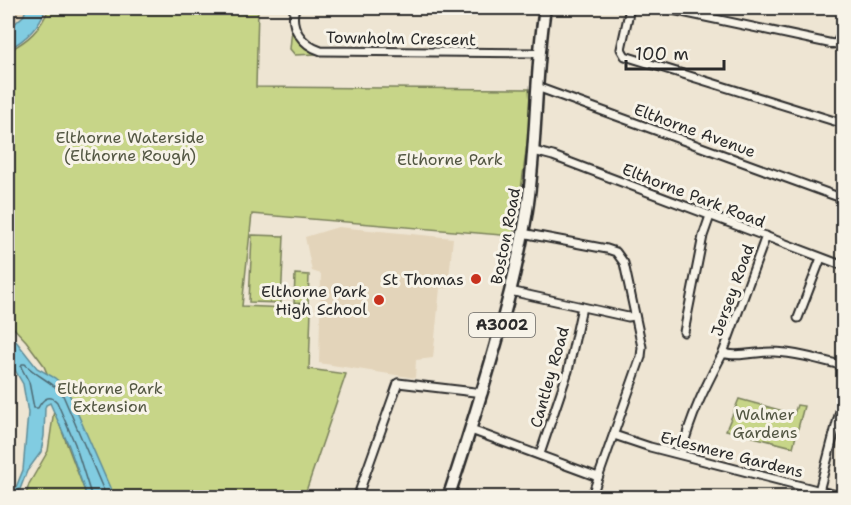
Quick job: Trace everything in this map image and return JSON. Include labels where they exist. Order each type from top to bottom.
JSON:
[{"type":"main road","name":"Boston Road","points":[[448,498],[483,393],[510,291],[528,205],[534,151],[538,53],[545,8]]},
{"type":"street","name":"Townholm Crescent","points":[[295,8],[293,14],[298,34],[312,48],[321,51],[538,53]]},
{"type":"street","points":[[630,8],[621,49],[625,56],[843,124]]},
{"type":"street","points":[[663,8],[833,44],[837,43],[843,28]]},
{"type":"street","name":"Elthorne Avenue","points":[[537,87],[843,199]]},
{"type":"street","name":"Elthorne Park Road","points":[[534,151],[553,156],[843,266]]},
{"type":"street","points":[[684,332],[703,236],[710,216]]},
{"type":"street","points":[[522,233],[616,252],[624,263],[642,346],[641,357],[591,498]]},
{"type":"street","name":"Jersey Road","points":[[681,454],[694,409],[723,353],[766,236]]},
{"type":"street","points":[[798,318],[821,258]]},
{"type":"street","points":[[510,291],[635,316]]},
{"type":"street","name":"Cantley Road","points":[[540,454],[568,371],[582,307]]},
{"type":"street","points":[[723,353],[731,356],[755,352],[793,353],[843,366]]},
{"type":"street","points":[[357,498],[396,381],[483,393]]},
{"type":"street","points":[[819,490],[843,396]]},
{"type":"street","points":[[471,430],[598,477]]},
{"type":"street","name":"Erlesmere Gardens","points":[[614,435],[650,447],[843,497]]},
{"type":"shaded area","points":[[8,8],[26,8],[24,15],[8,30]]},
{"type":"shaded area","name":"Elthorne Park High School","points":[[338,227],[453,238],[448,288],[440,288],[433,358],[416,360],[415,378],[319,363],[321,274],[312,271],[305,237]]},
{"type":"green space","name":"Elthorne Waterside (Elthorne Rough)","points":[[49,8],[258,8],[256,87],[529,89],[531,113],[513,236],[252,214],[242,306],[311,309],[309,369],[346,374],[304,497],[100,497],[43,364],[8,322],[8,51],[33,34]]},
{"type":"green space","points":[[292,28],[301,44],[317,54],[295,55],[290,49]]},
{"type":"green space","points":[[252,235],[284,236],[281,303],[249,302]]},
{"type":"green space","points":[[295,274],[309,275],[308,304],[294,303]]},
{"type":"green space","name":"Walmer Gardens","points":[[739,399],[794,414],[797,405],[804,406],[793,447],[726,430]]},
{"type":"green space","points":[[54,410],[87,497],[25,498],[29,484],[48,451]]},
{"type":"water","points":[[26,8],[46,8],[40,21],[31,32],[8,49],[8,30],[24,15]]},
{"type":"water","points":[[8,331],[37,368],[55,378],[67,389],[114,497],[87,497],[69,446],[50,403],[45,408],[41,452],[27,471],[17,497],[12,497],[23,470],[28,413],[23,384],[8,358]]},
{"type":"place","name":"St Thomas","points":[[476,279]]},
{"type":"place","name":"Elthorne Park High School","points":[[379,300]]},
{"type":"park label","name":"Elthorne Park","points":[[450,159]]},
{"type":"park label","name":"Elthorne Park Extension","points":[[110,397]]}]
